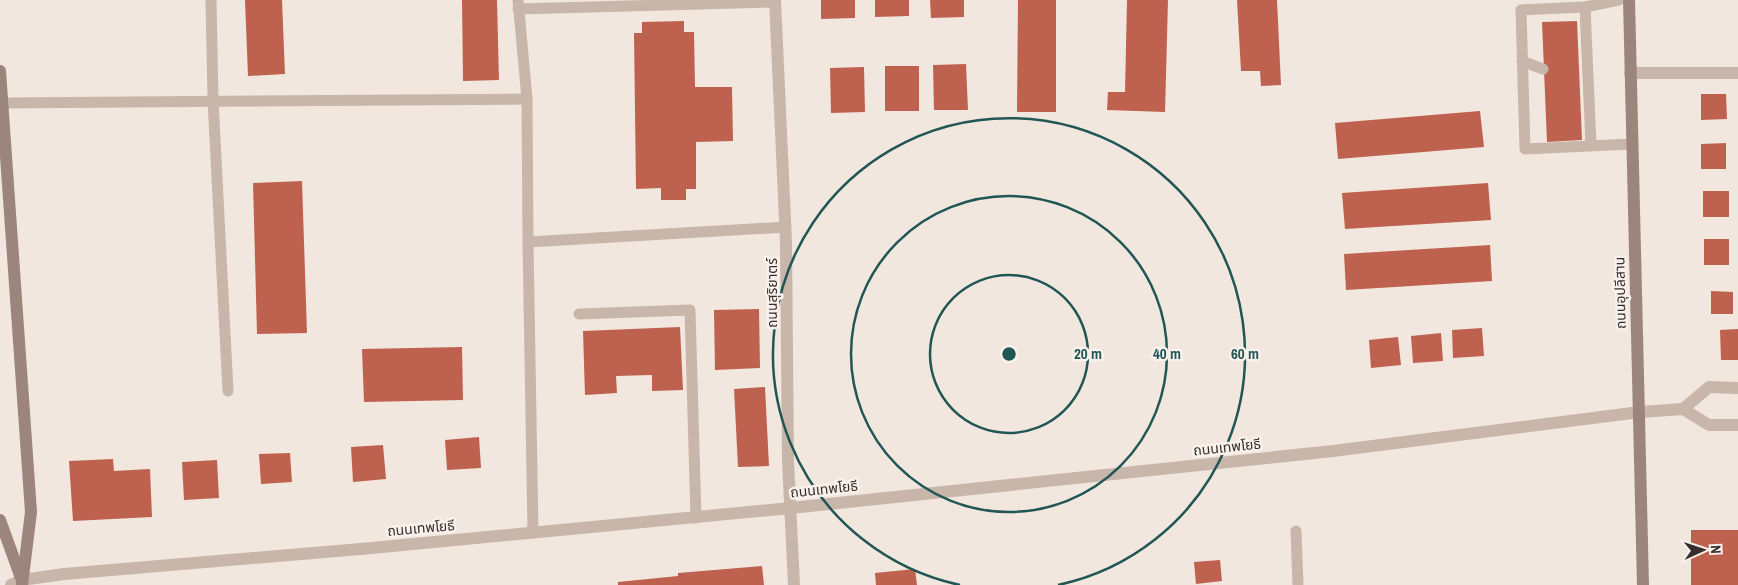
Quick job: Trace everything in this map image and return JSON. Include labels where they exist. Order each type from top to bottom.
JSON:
[{"type":"main road","name":"ถนนอุปลีสาน","points":[[1629,0],[1643,585]]},
{"type":"main road","points":[[0,71],[31,512],[18,583]]},
{"type":"main road","points":[[0,520],[18,583]]},
{"type":"street","name":"ถนนสุริยาตร์","points":[[775,1],[786,227],[788,461],[794,585]]},
{"type":"street","points":[[1630,73],[1738,73]]},
{"type":"street","points":[[1738,388],[1709,387],[1683,409],[1709,425],[1738,425]]},
{"type":"street","name":"ถนนเทพโยธี","points":[[18,583],[94,571],[696,518],[1324,452],[1640,412],[1683,409]]},
{"type":"lane","points":[[211,0],[213,100],[228,391]]},
{"type":"lane","points":[[1513,0],[1521,10],[1525,150],[1632,144]]},
{"type":"lane","points":[[1521,10],[1561,4],[1585,7],[1618,0]]},
{"type":"lane","points":[[533,533],[527,99],[518,5],[775,1]]},
{"type":"lane","points":[[1585,7],[1584,87],[1591,145]]},
{"type":"lane","points":[[1522,61],[1543,69]]},
{"type":"lane","points":[[1,103],[527,99]]},
{"type":"lane","points":[[528,242],[786,227]]},
{"type":"lane","points":[[579,314],[690,310],[696,518]]},
{"type":"lane","points":[[1296,531],[1298,585]]},
{"type":"building","points":[[245,0],[282,0],[285,74],[248,76]]},
{"type":"building","points":[[462,0],[497,0],[499,80],[463,81]]},
{"type":"building","points":[[821,0],[855,0],[855,18],[821,19]]},
{"type":"building","points":[[875,0],[909,0],[909,16],[875,17]]},
{"type":"building","points":[[930,0],[964,0],[964,17],[931,18]]},
{"type":"building","points":[[1018,0],[1056,0],[1056,112],[1017,112]]},
{"type":"building","points":[[1127,0],[1168,0],[1165,112],[1107,110],[1108,92],[1125,92]]},
{"type":"building","points":[[1237,0],[1277,0],[1281,85],[1261,86],[1260,71],[1241,71]]},
{"type":"building","points":[[684,21],[684,32],[694,32],[695,87],[732,87],[733,141],[696,142],[696,189],[686,189],[686,200],[661,200],[661,188],[636,189],[634,33],[642,33],[642,22]]},
{"type":"building","points":[[1577,21],[1582,140],[1547,142],[1542,22]]},
{"type":"building","points":[[966,64],[968,110],[934,110],[933,65]]},
{"type":"building","points":[[885,66],[919,66],[919,111],[885,111]]},
{"type":"building","points":[[864,67],[865,112],[831,113],[830,68]]},
{"type":"building","points":[[1701,94],[1726,94],[1727,119],[1701,120]]},
{"type":"building","points":[[1480,111],[1484,147],[1338,159],[1335,123]]},
{"type":"building","points":[[1726,143],[1726,169],[1701,169],[1701,144]]},
{"type":"building","points":[[302,181],[307,333],[257,334],[253,183]]},
{"type":"building","points":[[1488,183],[1491,220],[1345,229],[1342,193]]},
{"type":"building","points":[[1703,191],[1729,191],[1729,217],[1703,217]]},
{"type":"building","points":[[1704,239],[1729,239],[1729,265],[1704,265]]},
{"type":"building","points":[[1490,245],[1492,281],[1346,290],[1344,254]]},
{"type":"building","points":[[1711,291],[1733,292],[1733,314],[1711,314]]},
{"type":"building","points":[[759,309],[760,368],[715,370],[714,310]]},
{"type":"building","points":[[680,327],[683,390],[652,391],[652,375],[616,376],[617,393],[585,395],[583,331]]},
{"type":"building","points":[[1482,328],[1484,356],[1453,358],[1452,330]]},
{"type":"building","points":[[1738,329],[1738,360],[1721,360],[1720,330]]},
{"type":"building","points":[[1441,333],[1443,361],[1413,363],[1411,336]]},
{"type":"building","points":[[1398,337],[1401,365],[1371,368],[1369,340]]},
{"type":"building","points":[[462,347],[463,400],[364,402],[362,349]]},
{"type":"building","points":[[765,387],[769,466],[738,467],[734,389]]},
{"type":"building","points":[[479,437],[481,468],[447,470],[445,440]]},
{"type":"building","points":[[383,445],[386,479],[353,482],[351,447]]},
{"type":"building","points":[[290,453],[292,482],[261,484],[259,454]]},
{"type":"building","points":[[113,459],[114,471],[150,469],[152,517],[73,521],[69,461]]},
{"type":"building","points":[[217,460],[219,498],[184,500],[182,462]]},
{"type":"building","points":[[1691,530],[1738,530],[1738,585],[1691,585]]},
{"type":"building","points":[[1220,560],[1222,581],[1196,584],[1194,562]]},
{"type":"building","points":[[762,566],[764,585],[618,585],[618,582],[678,576],[678,573]]},
{"type":"building","points":[[915,569],[917,585],[876,585],[875,573]]}]
